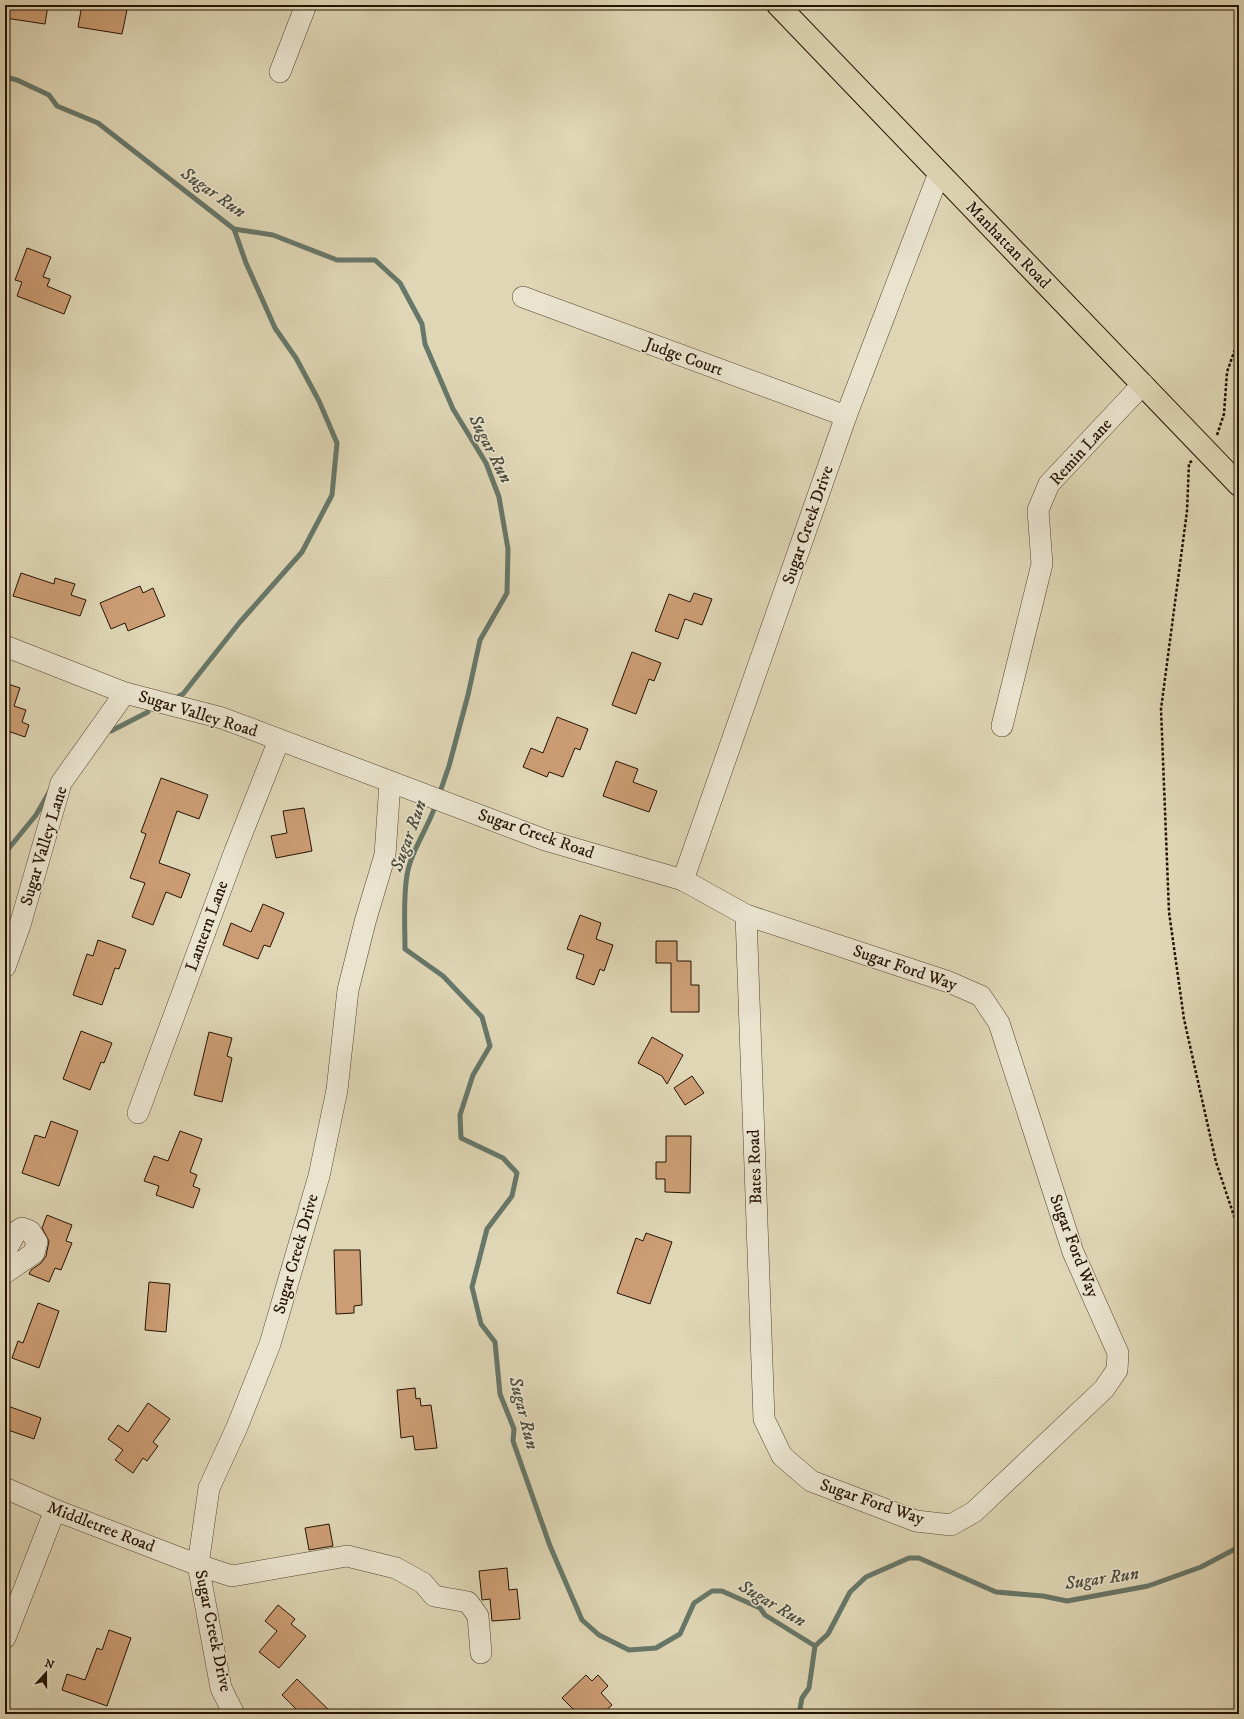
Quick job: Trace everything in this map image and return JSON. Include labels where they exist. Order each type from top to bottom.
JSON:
[{"type":"main road","name":"Manhattan Road","points":[[778,5],[1239,485]]},
{"type":"street","points":[[280,72],[306,5]]},
{"type":"street","name":"Sugar Creek Drive","points":[[683,880],[846,416],[939,173]]},
{"type":"street","name":"Judge Court","points":[[523,297],[846,416]]},
{"type":"street","name":"Remin Lane","points":[[1002,726],[1042,564],[1038,510],[1049,484],[1143,384]]},
{"type":"street","name":"Sugar Valley Road","points":[[5,646],[125,692],[222,718],[400,786]]},
{"type":"street","name":"Sugar Valley Lane","points":[[5,967],[20,925],[61,783],[125,692]]},
{"type":"street","name":"Lantern Lane","points":[[138,1113],[235,851],[280,740]]},
{"type":"street","name":"Sugar Creek Drive","points":[[234,1714],[221,1688],[198,1565],[209,1488],[237,1427],[270,1344],[319,1176],[337,1090],[348,990],[365,922],[385,855],[400,786]]},
{"type":"street","name":"Sugar Creek Road","points":[[400,786],[545,840],[683,880]]},
{"type":"street","name":"Sugar Ford Way","points":[[683,880],[746,915],[949,982],[981,996],[999,1023],[1073,1252],[1118,1353],[1117,1370],[1104,1389],[974,1512],[950,1525],[916,1521],[811,1481],[782,1456],[764,1420]]},
{"type":"street","name":"Bates Road","points":[[746,915],[764,1420]]},
{"type":"street","points":[[5,1252],[16,1232],[22,1228],[30,1231],[37,1242],[34,1253],[5,1273]]},
{"type":"street","name":"Middletree Road","points":[[5,1488],[55,1510],[198,1565],[232,1576],[347,1556],[396,1568],[423,1583],[434,1596],[468,1602],[478,1616],[481,1653]]},
{"type":"street","points":[[5,1638],[55,1510]]},
{"type":"path","points":[[1239,338],[1227,372],[1224,414],[1216,437],[1189,463],[1187,511],[1161,709],[1169,912],[1184,1019],[1216,1162],[1239,1231]]},
{"type":"building","points":[[5,5],[48,5],[45,24],[5,18]]},
{"type":"building","points":[[82,5],[128,5],[122,34],[78,27]]},
{"type":"building","points":[[27,248],[51,257],[43,277],[50,279],[47,286],[71,296],[64,314],[17,296],[22,282],[15,280]]},
{"type":"building","points":[[21,573],[54,584],[55,578],[75,584],[71,595],[86,600],[80,616],[13,596]]},
{"type":"building","points":[[140,586],[143,593],[153,588],[165,616],[128,631],[125,623],[111,629],[100,603]]},
{"type":"building","points":[[694,593],[712,599],[702,625],[685,619],[678,639],[655,631],[669,594],[690,602]]},
{"type":"building","points":[[632,652],[661,663],[654,681],[649,679],[636,714],[612,705]]},
{"type":"building","points":[[5,683],[20,688],[14,706],[26,710],[22,722],[29,725],[25,737],[5,730]]},
{"type":"building","points":[[557,717],[588,729],[580,750],[575,748],[563,777],[549,772],[547,777],[523,767],[531,748],[543,753]]},
{"type":"building","points":[[616,761],[638,769],[633,782],[657,791],[649,812],[603,796]]},
{"type":"building","points":[[161,778],[208,795],[199,819],[177,811],[159,863],[190,874],[181,898],[166,892],[153,925],[132,917],[145,883],[130,878],[146,834],[141,832]]},
{"type":"building","points":[[304,808],[312,851],[276,858],[271,836],[287,833],[283,811]]},
{"type":"building","points":[[263,904],[284,913],[270,947],[264,945],[258,959],[223,945],[231,923],[251,932]]},
{"type":"building","points":[[580,915],[601,923],[596,939],[613,945],[604,971],[600,969],[594,985],[576,978],[584,955],[567,949]]},
{"type":"building","points":[[98,940],[126,950],[119,969],[115,968],[102,1005],[73,995],[87,954],[93,956]]},
{"type":"building","points":[[656,941],[677,941],[677,961],[691,961],[691,985],[699,985],[699,1012],[671,1012],[671,963],[656,963]]},
{"type":"building","points":[[81,1031],[112,1043],[104,1063],[101,1062],[90,1090],[63,1079]]},
{"type":"building","points":[[209,1032],[232,1038],[227,1056],[232,1058],[222,1102],[194,1095]]},
{"type":"building","points":[[652,1037],[683,1055],[667,1084],[662,1076],[638,1063]]},
{"type":"building","points":[[692,1076],[704,1093],[685,1105],[674,1088]]},
{"type":"building","points":[[51,1121],[78,1131],[59,1186],[22,1173],[35,1135],[45,1138]]},
{"type":"building","points":[[180,1131],[202,1139],[190,1172],[197,1175],[193,1186],[200,1189],[193,1208],[156,1195],[159,1186],[144,1181],[154,1156],[168,1161]]},
{"type":"building","points":[[666,1136],[691,1136],[690,1193],[665,1192],[665,1179],[656,1179],[656,1162],[666,1162]]},
{"type":"building","points":[[47,1215],[72,1225],[66,1241],[72,1243],[61,1270],[55,1268],[49,1282],[29,1274],[31,1270],[41,1263],[46,1256],[49,1241],[42,1228]]},
{"type":"building","points":[[646,1233],[672,1242],[650,1304],[617,1293],[636,1238],[643,1241]]},
{"type":"building","points":[[334,1250],[360,1250],[362,1305],[354,1306],[354,1313],[336,1314]]},
{"type":"building","points":[[149,1282],[170,1284],[166,1332],[145,1330]]},
{"type":"building","points":[[38,1303],[59,1311],[39,1368],[12,1358],[18,1341],[23,1343]]},
{"type":"building","points":[[415,1388],[416,1399],[420,1398],[421,1406],[431,1405],[437,1448],[415,1450],[413,1436],[401,1438],[397,1390]]},
{"type":"building","points":[[148,1403],[170,1419],[153,1442],[158,1446],[147,1461],[143,1458],[133,1473],[115,1460],[123,1450],[108,1439],[118,1425],[128,1432]]},
{"type":"building","points":[[5,1405],[41,1418],[34,1439],[5,1429]]},
{"type":"building","points":[[329,1524],[333,1546],[309,1550],[305,1528]]},
{"type":"building","points":[[507,1568],[509,1590],[517,1589],[520,1619],[492,1621],[490,1599],[482,1600],[479,1571]]},
{"type":"building","points":[[278,1605],[295,1619],[291,1624],[306,1636],[279,1668],[259,1652],[277,1631],[265,1621]]},
{"type":"building","points":[[109,1630],[131,1638],[107,1706],[62,1690],[67,1674],[85,1680],[97,1648],[102,1650]]},
{"type":"building","points":[[586,1675],[592,1681],[598,1675],[608,1686],[601,1693],[612,1705],[602,1714],[578,1714],[562,1698]]},
{"type":"building","points":[[297,1679],[333,1714],[301,1714],[282,1695]]},
{"type":"waterway","name":"Sugar Run","points":[[5,77],[17,80],[49,95],[57,106],[98,123],[234,229],[273,235],[337,260],[375,260],[400,283],[422,324],[425,344],[453,409],[486,463],[499,497],[508,549],[507,593],[480,640],[468,695],[449,766],[439,795]]},
{"type":"waterway","points":[[179,696],[183,694],[240,622],[302,552],[332,495],[337,443],[319,401],[296,358],[275,328],[246,263],[234,229]]},
{"type":"waterway","points":[[111,731],[148,712]]},
{"type":"waterway","points":[[5,853],[36,815],[51,789]]},
{"type":"waterway","name":"Sugar Run","points":[[436,804],[412,857],[407,875],[405,903],[405,949],[443,976],[482,1017],[490,1046],[473,1075],[460,1115],[461,1138],[503,1158],[517,1173],[512,1196],[487,1229],[472,1287],[481,1324],[495,1342],[500,1394],[514,1429],[513,1441],[550,1546],[582,1620],[599,1635],[629,1650],[656,1648],[680,1634],[694,1603],[712,1591],[722,1591],[760,1608],[765,1615],[815,1646]]},
{"type":"waterway","name":"Sugar Run","points":[[815,1646],[828,1634],[850,1592],[866,1577],[909,1558],[919,1558],[996,1592],[1043,1596],[1067,1601],[1148,1586],[1201,1567],[1239,1547]]},
{"type":"waterway","points":[[799,1714],[802,1698],[809,1688],[815,1646]]}]
